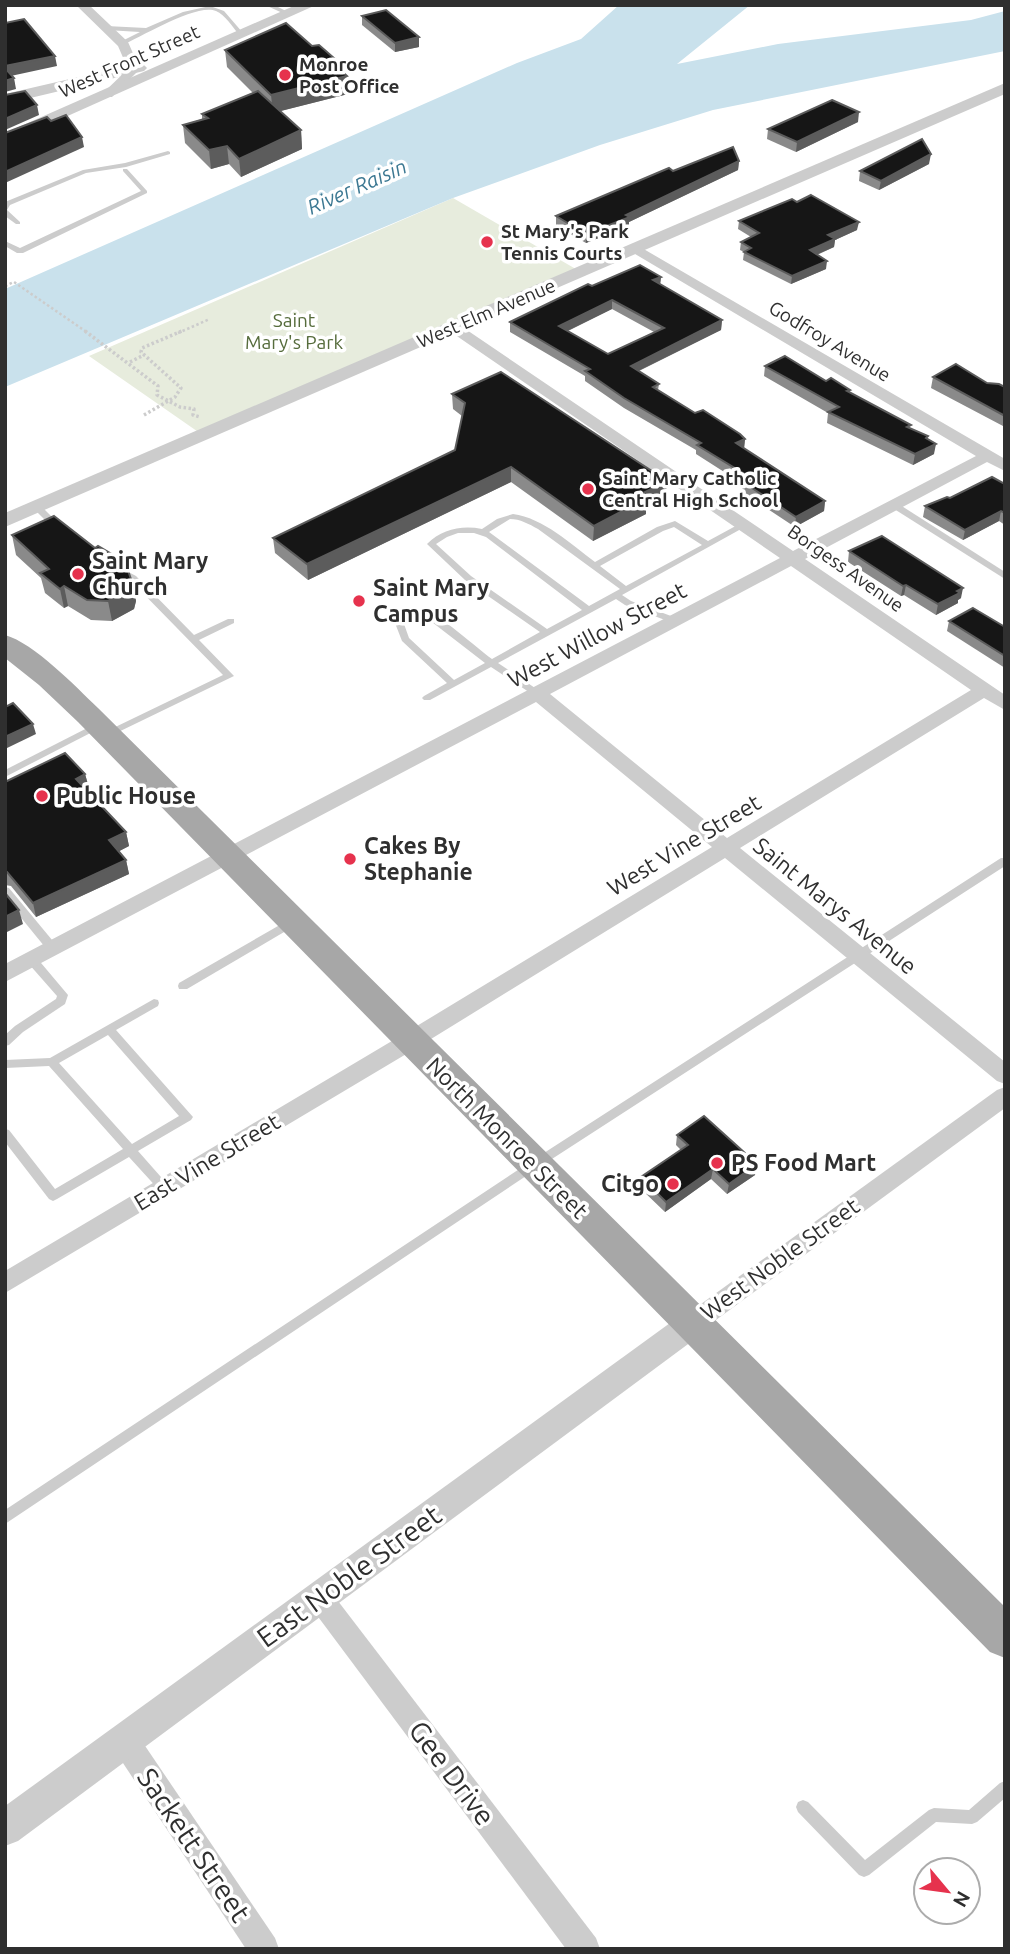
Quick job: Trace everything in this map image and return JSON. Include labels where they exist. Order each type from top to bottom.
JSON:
[{"type":"main road","name":"North Monroe Street","points":[[5,644],[49,678],[103,730],[1005,1637]]},
{"type":"street","points":[[82,5],[122,43],[134,69]]},
{"type":"street","name":"West Front Street","points":[[5,139],[309,5]]},
{"type":"street","points":[[5,99],[202,51]]},
{"type":"street","points":[[108,94],[134,69]]},
{"type":"street","name":"West Elm Avenue","points":[[5,521],[1005,88]]},
{"type":"street","name":"Godfroy Avenue","points":[[635,248],[1005,466]]},
{"type":"street","name":"Borgess Avenue","points":[[453,327],[746,524],[1005,704]]},
{"type":"street","name":"West Willow Street","points":[[5,974],[988,456]]},
{"type":"street","name":"West Vine Street","points":[[410,1041],[985,690]]},
{"type":"street","name":"Saint Marys Avenue","points":[[538,694],[1005,1075]]},
{"type":"street","name":"East Vine Street","points":[[5,1283],[410,1041]]},
{"type":"street","name":"West Noble Street","points":[[692,1324],[1005,1096]]},
{"type":"street","name":"East Noble Street","points":[[5,1828],[692,1324]]},
{"type":"street","name":"Gee Drive","points":[[319,1597],[585,1949]]},
{"type":"street","name":"Sackett Street","points":[[125,1741],[264,1949]]},
{"type":"lane","points":[[268,5],[289,14]]},
{"type":"lane","points":[[122,43],[146,30],[206,8],[218,10],[241,34]]},
{"type":"lane","points":[[106,28],[146,30]]},
{"type":"lane","points":[[18,223],[5,211],[7,204],[86,171],[126,165],[168,153]]},
{"type":"lane","points":[[5,243],[20,251],[145,192],[125,170]]},
{"type":"lane","points":[[894,505],[1005,576]]},
{"type":"lane","points":[[37,507],[51,523],[69,536]]},
{"type":"lane","points":[[484,532],[503,519],[518,517],[543,529],[626,590]]},
{"type":"lane","points":[[593,566],[660,529],[675,524],[708,545]]},
{"type":"lane","points":[[427,698],[746,524]]},
{"type":"lane","points":[[547,633],[468,579],[431,544],[439,536],[453,531],[476,528],[588,610]]},
{"type":"lane","points":[[5,774],[229,676],[133,578],[114,567]]},
{"type":"lane","points":[[616,595],[628,603],[676,621]]},
{"type":"lane","points":[[453,684],[405,639],[399,623],[408,615],[420,611],[431,617],[491,663],[538,694]]},
{"type":"lane","points":[[193,639],[231,621]]},
{"type":"lane","points":[[5,1518],[534,1165],[1005,861]]},
{"type":"lane","points":[[5,891],[53,949]]},
{"type":"lane","points":[[183,986],[292,922]]},
{"type":"lane","points":[[5,1042],[19,1029],[61,1001],[63,995],[32,960]]},
{"type":"lane","points":[[5,1064],[52,1062],[154,1003]]},
{"type":"lane","points":[[5,1133],[53,1196],[187,1117],[109,1029]]},
{"type":"lane","points":[[52,1062],[164,1188]]},
{"type":"lane","points":[[803,1807],[864,1870],[934,1815],[972,1817],[1005,1788]]},
{"type":"path","points":[[5,286],[14,282],[130,362],[158,386],[155,390],[162,397],[180,407],[194,408],[193,415],[224,427]]},
{"type":"path","points":[[144,415],[180,394],[181,388],[144,355],[142,348],[210,319]]},
{"type":"path","points":[[130,362],[144,355]]},
{"type":"green space","name":"Saint Mary's Park","points":[[453,198],[581,272],[204,436],[89,356]]},
{"type":"water","name":"River Raisin","points":[[619,5],[750,5],[677,64],[778,44],[971,20],[1005,11],[1005,51],[713,110],[600,145],[453,198],[5,387],[5,289],[517,63],[581,39]]},
{"type":"building","points":[[386,10],[419,37],[395,43],[362,16]]},
{"type":"building","points":[[24,19],[55,56],[5,66],[5,23]]},
{"type":"building","points":[[286,23],[312,46],[319,45],[342,65],[336,66],[347,76],[271,95],[225,50]]},
{"type":"building","points":[[5,68],[14,78],[5,81]]},
{"type":"building","points":[[25,91],[37,105],[5,119],[5,95]]},
{"type":"building","points":[[258,91],[301,130],[239,159],[227,146],[209,150],[183,125],[208,118],[202,114]]},
{"type":"building","points":[[832,100],[859,112],[797,142],[768,129]]},
{"type":"building","points":[[66,115],[82,137],[5,172],[5,133],[47,117],[51,121]]},
{"type":"building","points":[[922,139],[931,154],[881,181],[860,171]]},
{"type":"building","points":[[733,147],[739,161],[626,215],[630,217],[586,234],[556,216],[669,168],[673,171]]},
{"type":"building","points":[[811,195],[859,222],[828,235],[835,239],[810,250],[827,261],[792,276],[744,252],[751,248],[741,242],[759,233],[739,221],[792,199],[797,202]]},
{"type":"building","points":[[640,265],[661,277],[653,280],[722,320],[631,366],[659,384],[653,387],[695,413],[703,410],[740,434],[745,439],[736,443],[825,501],[796,517],[743,482],[751,478],[697,445],[701,443],[624,398],[585,371],[590,369],[510,322],[588,284],[592,286]],"holes":[[[612,300],[664,328],[608,354],[559,326]]]},
{"type":"building","points":[[785,356],[826,381],[831,378],[850,390],[847,391],[911,425],[907,427],[928,436],[926,438],[936,444],[915,454],[828,412],[839,407],[765,366]]},
{"type":"building","points":[[956,364],[987,383],[1005,387],[1005,416],[933,377]]},
{"type":"building","name":"Saint Mary Catholic Central High School","points":[[501,372],[667,481],[641,494],[647,498],[594,526],[511,467],[307,564],[273,538],[455,450],[465,403],[452,394]]},
{"type":"building","points":[[992,477],[1005,484],[1005,513],[1001,511],[965,530],[925,506],[950,498]]},
{"type":"building","name":"Saint Mary Church","points":[[54,516],[95,548],[98,546],[125,562],[132,582],[130,589],[108,601],[87,600],[64,586],[60,589],[40,573],[49,569],[12,535]]},
{"type":"building","points":[[882,536],[963,588],[957,591],[960,593],[938,604],[906,585],[903,586],[849,551]]},
{"type":"building","points":[[973,608],[1005,627],[1005,656],[949,621]]},
{"type":"building","points":[[13,703],[33,724],[5,737],[5,707]]},
{"type":"building","points":[[65,753],[85,774],[76,779],[126,832],[109,840],[126,860],[33,903],[5,872],[5,782]]},
{"type":"building","points":[[5,893],[19,910],[5,917]]},
{"type":"building","points":[[704,1116],[757,1164],[729,1184],[713,1169],[666,1202],[641,1177],[688,1145],[677,1135]]},
{"type":"place","name":"Monroe Post Office","points":[[285,75]]},
{"type":"place","name":"St Mary's Park Tennis Courts","points":[[487,242]]},
{"type":"place","name":"Saint Mary Catholic Central High School","points":[[588,489]]},
{"type":"place","name":"Saint Mary Church","points":[[78,574]]},
{"type":"place","name":"Saint Mary Campus","points":[[359,601]]},
{"type":"place","name":"Public House","points":[[42,796]]},
{"type":"place","name":"Cakes By Stephanie","points":[[350,859]]},
{"type":"place","name":"PS Food Mart","points":[[717,1163]]},
{"type":"place","name":"Citgo","points":[[673,1184]]}]
